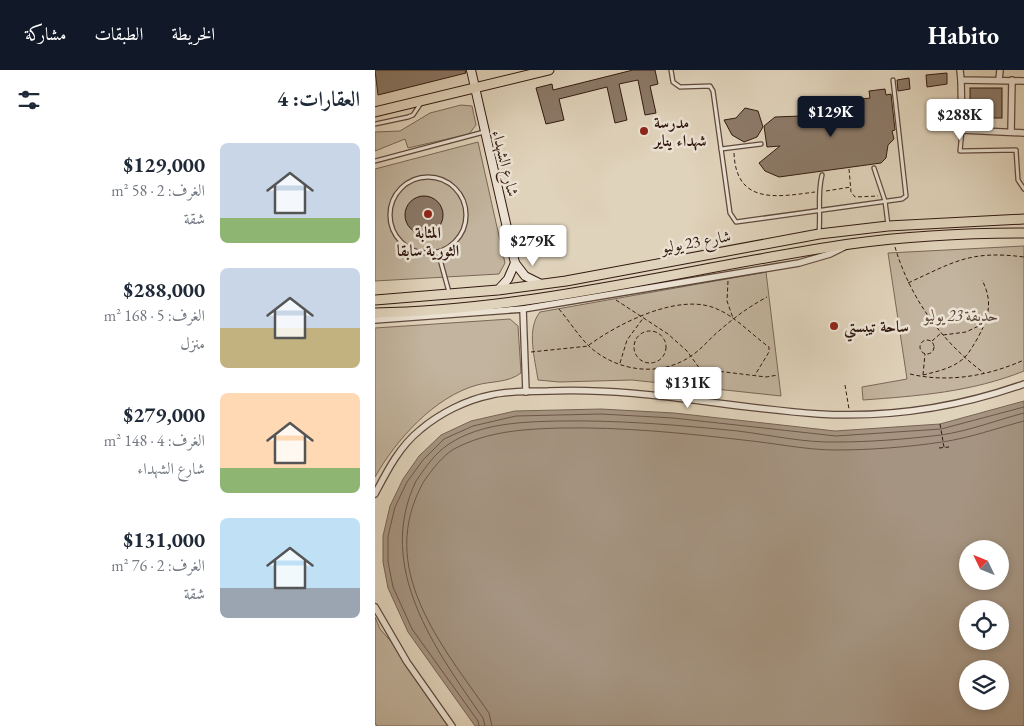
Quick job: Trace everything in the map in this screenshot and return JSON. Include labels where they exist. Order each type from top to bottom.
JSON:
[{"type":"main road","points":[[375,110],[474,88],[515,74],[549,70]]},
{"type":"main road","name":"شارع 23 يوليو","points":[[375,300],[497,290],[542,284],[819,234],[888,226],[1024,219]]},
{"type":"main road","points":[[888,226],[891,239]]},
{"type":"main road","name":"شارع 23 يوليو","points":[[375,313],[491,304],[596,288],[849,244],[891,239],[1024,233]]},
{"type":"street","name":"شارع الشهداء","points":[[471,70],[484,132],[506,216],[515,263]]},
{"type":"street","points":[[960,70],[963,130],[1024,132]]},
{"type":"street","points":[[999,80],[1000,70]]},
{"type":"street","points":[[961,80],[1024,81]]},
{"type":"street","points":[[1011,132],[1012,80]]},
{"type":"street","points":[[375,320],[523,309],[598,298],[799,263],[829,254],[849,244]]},
{"type":"street","points":[[497,290],[508,279],[515,263],[525,276],[542,284]]},
{"type":"street","points":[[596,288],[598,298]]},
{"type":"street","points":[[523,309],[525,392]]},
{"type":"street","points":[[375,494],[385,474],[405,445],[420,430],[436,419],[471,401],[491,395],[525,392],[605,391],[665,396],[793,412],[850,415],[930,409],[977,399],[1024,384]]},
{"type":"street","points":[[375,607],[403,656],[452,726]]},
{"type":"lane","points":[[671,70],[673,82],[680,87],[705,85],[710,86],[713,91],[730,213],[736,222],[902,199],[907,196],[893,80]]},
{"type":"lane","points":[[375,124],[413,115],[423,100]]},
{"type":"lane","points":[[963,130],[960,151],[1016,150],[1018,180],[1024,189]]},
{"type":"lane","points":[[375,161],[484,132]]},
{"type":"lane","points":[[721,149],[761,144]]},
{"type":"lane","points":[[875,168],[885,201],[888,226]]},
{"type":"lane","points":[[819,234],[821,175]]},
{"type":"lane","points":[[436,177],[452,184],[463,198],[467,214],[463,231],[453,244],[438,252],[421,252],[405,245],[394,232],[390,216],[394,199],[404,185],[419,178],[436,177]]},
{"type":"lane","points":[[438,252],[450,294]]},
{"type":"path","points":[[733,147],[738,176],[747,187],[758,195],[771,198],[851,188]]},
{"type":"path","points":[[849,170],[853,195],[859,198],[883,194]]},
{"type":"path","points":[[891,239],[908,283],[942,334],[965,358],[984,373]]},
{"type":"path","points":[[908,283],[940,267],[967,257],[990,255],[1024,257]]},
{"type":"path","points":[[729,274],[726,295],[733,319]]},
{"type":"path","points":[[923,376],[953,366],[965,358],[986,322],[989,302],[982,280]]},
{"type":"path","points":[[609,296],[664,330],[691,356],[702,370],[755,376],[778,375]]},
{"type":"path","points":[[556,304],[589,346],[619,364],[637,369],[653,370],[691,356],[733,319],[767,297]]},
{"type":"path","points":[[525,352],[589,346],[643,316],[687,305],[700,304],[715,308],[733,319],[769,349],[755,376]]},
{"type":"path","points":[[619,364],[627,340],[643,316]]},
{"type":"path","points":[[923,376],[925,353],[922,350],[921,344],[925,341],[931,342],[942,334],[965,332],[986,322]]},
{"type":"path","points":[[661,335],[664,330]]},
{"type":"path","points":[[654,331],[661,335],[666,349],[663,356],[653,362],[645,362],[635,350],[635,342],[639,336],[646,332],[654,331]]},
{"type":"path","points":[[627,340],[635,342]]},
{"type":"path","points":[[925,353],[933,350],[931,342]]},
{"type":"path","points":[[910,374],[951,378],[984,373],[1024,360]]},
{"type":"path","points":[[653,362],[653,370]]},
{"type":"path","points":[[845,385],[850,415]]},
{"type":"path","points":[[940,424],[944,447]]},
{"type":"path","points":[[939,448],[949,447]]},
{"type":"green space","points":[[461,105],[472,106],[476,125],[469,134],[408,148],[405,139],[375,151],[375,132],[400,131],[430,113]]},
{"type":"green space","points":[[478,142],[505,263],[499,274],[375,281],[375,169]]},
{"type":"green space","name":"حديقة 23 يوليو","points":[[1024,246],[1024,371],[985,384],[945,392],[863,400],[862,387],[907,379],[888,253]]},
{"type":"green space","points":[[766,272],[781,396],[632,380],[559,382],[538,380],[532,335],[533,327],[540,312]]},
{"type":"green space","points":[[510,319],[518,326],[521,373],[505,380],[477,385],[446,399],[431,410],[405,435],[375,477],[375,328]]},
{"type":"green space","points":[[375,617],[380,629],[395,646],[448,726],[377,726],[375,723]]},
{"type":"water","points":[[1024,401],[1024,726],[475,726],[408,632],[388,588],[383,562],[383,536],[390,506],[403,479],[419,456],[441,435],[471,421],[515,411],[601,409],[674,413],[835,431],[940,424]]},
{"type":"building","points":[[375,70],[465,70],[466,73],[378,95]]},
{"type":"building","points":[[633,70],[655,70],[658,84],[650,86],[656,113],[645,115],[638,80],[619,84],[627,120],[615,123],[607,87],[559,99],[564,120],[546,124],[536,88],[552,84],[553,90]]},
{"type":"building","points":[[947,73],[947,84],[927,87],[926,75]]},
{"type":"building","points":[[909,78],[910,89],[898,91],[897,80]]},
{"type":"building","points":[[970,88],[1002,88],[1002,118],[970,118]]},
{"type":"building","points":[[885,89],[886,95],[891,94],[895,130],[892,131],[894,139],[888,145],[886,158],[881,163],[779,177],[765,171],[759,163],[780,146],[767,147],[764,126],[775,117],[801,116],[854,108],[854,100],[870,98],[869,91]]},
{"type":"building","points":[[745,108],[758,111],[763,127],[757,137],[744,142],[732,135],[724,120],[736,118]]},
{"type":"building","points":[[424,196],[437,202],[443,215],[437,228],[424,234],[411,228],[405,215],[411,202]]},
{"type":"place","name":"مدرسة شهداء يناير","points":[[644,131]]},
{"type":"place","name":"المثابة الثورية سابقا","points":[[428,214]]},
{"type":"place","name":"ساحة تيبستي","points":[[834,326]]}]
